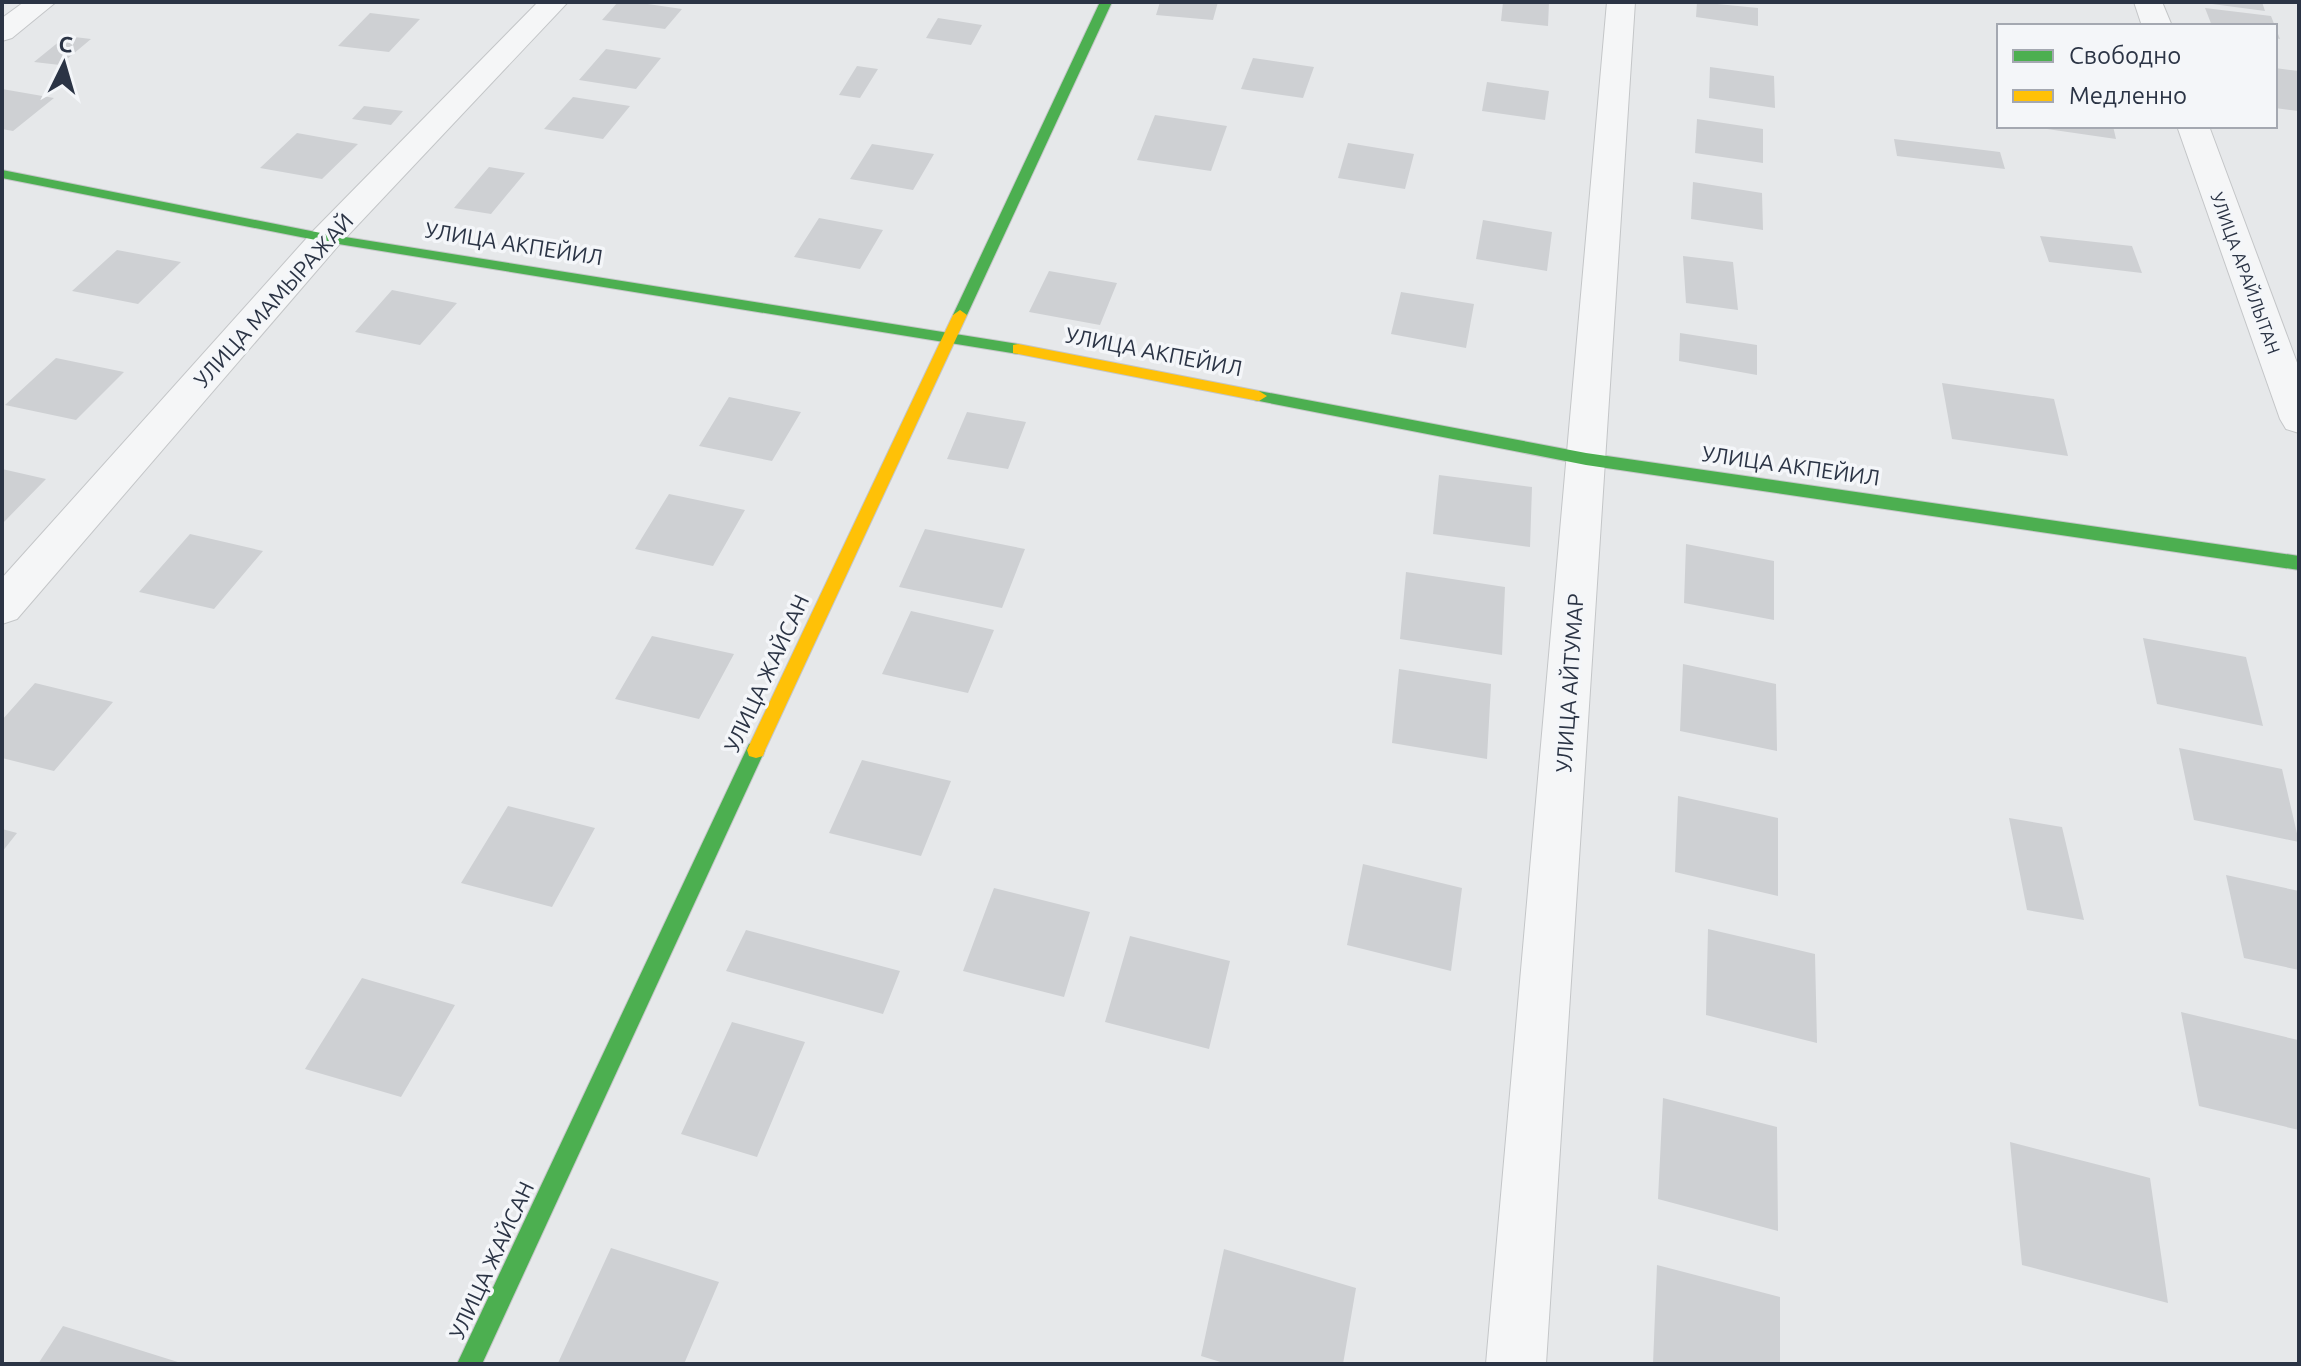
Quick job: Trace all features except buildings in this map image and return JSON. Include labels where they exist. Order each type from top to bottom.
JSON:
[{"type":"street","points":[[2,32],[42,2]]},
{"type":"street","name":"УЛИЦА МАМЫРАЖАЙ","points":[[2,607],[326,238],[554,2]]},
{"type":"street","name":"УЛИЦА ЖАЙСАН","points":[[469,1364],[1106,2]]},
{"type":"street","name":"УЛИЦА АЙТУМАР","points":[[1516,1364],[1621,2]]},
{"type":"street","points":[[2148,2],[2156,24]]},
{"type":"street","name":"УЛИЦА АРАЙЛЫТАН","points":[[2194,128],[2299,419]]},
{"type":"street","name":"УЛИЦА АКПЕЙИЛ","points":[[2,174],[326,238],[951,336],[1586,459],[2299,563]]},
{"type":"traffic: fast","points":[[960,315],[1106,2]]},
{"type":"traffic: fast","points":[[2,174],[326,238],[1018,349]]},
{"type":"traffic: fast","points":[[1259,396],[1586,459],[2299,563]]},
{"type":"traffic: fast","points":[[469,1364],[756,750]]},
{"type":"traffic: slow","points":[[756,750],[960,315]]},
{"type":"traffic: slow","points":[[1018,349],[1259,396]]}]
